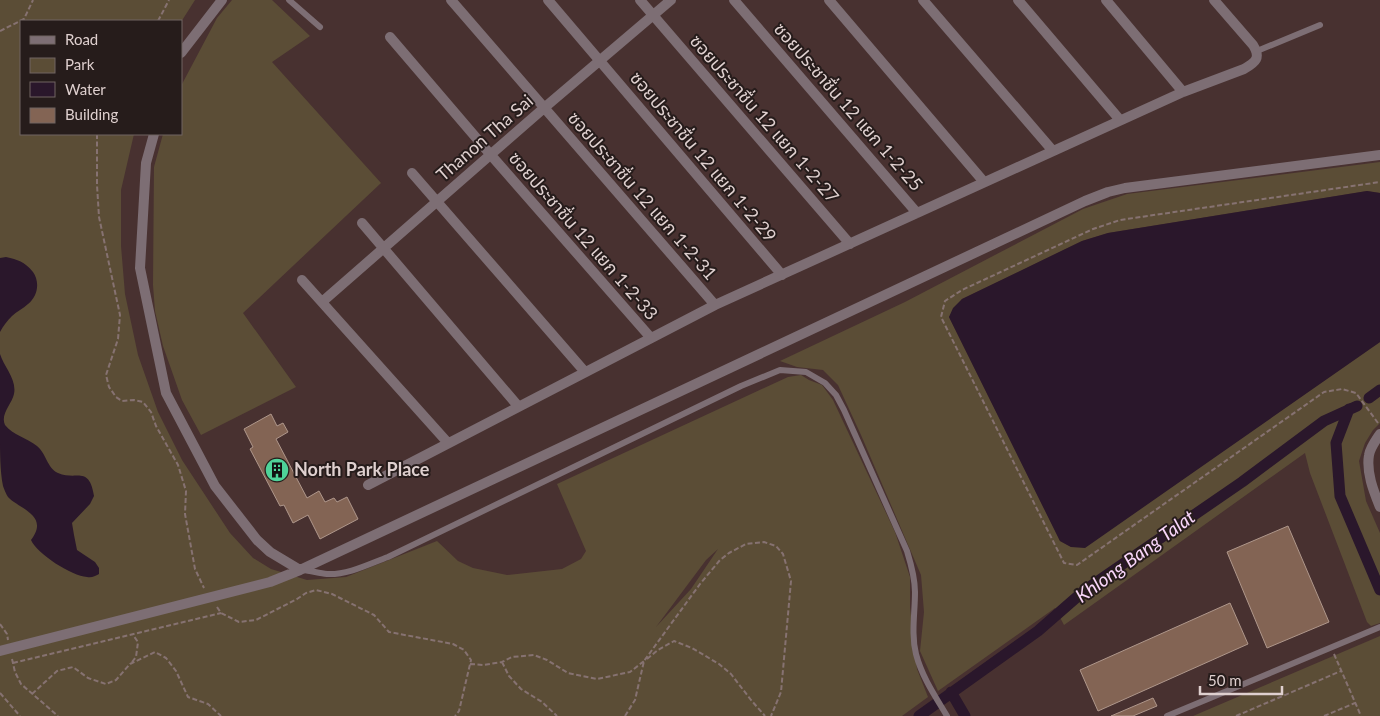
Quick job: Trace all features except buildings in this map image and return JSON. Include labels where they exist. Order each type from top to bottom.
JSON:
[{"type":"street","points":[[182,52],[222,0]]},
{"type":"street","name":"ซอยประชาชื่น 12 แยก 1-2-31","points":[[451,0],[715,305]]},
{"type":"street","name":"ซอยประชาชื่น 12 แยก 1-2-29","points":[[548,0],[782,275]]},
{"type":"street","name":"ซอยประชาชื่น 12 แยก 1-2-27","points":[[640,0],[850,244]]},
{"type":"street","name":"Thanon Tha Sai","points":[[322,302],[490,154],[671,0]]},
{"type":"street","name":"ซอยประชาชื่น 12 แยก 1-2-25","points":[[734,0],[918,213]]},
{"type":"street","points":[[829,0],[984,182]]},
{"type":"street","points":[[922,0],[1053,151]]},
{"type":"street","points":[[1018,0],[1120,120]]},
{"type":"street","points":[[1106,0],[1183,92]]},
{"type":"street","points":[[368,484],[715,305],[1120,120],[1253,64],[1257,59],[1257,52],[1253,45],[1214,0]]},
{"type":"street","name":"ซอยประชาชื่น 12 แยก 1-2-33","points":[[390,37],[651,338]]},
{"type":"street","points":[[154,135],[146,163],[140,268],[166,393],[215,486],[257,540],[270,552],[300,570]]},
{"type":"street","points":[[5,650],[270,582],[300,570],[1085,201],[1108,192],[1125,188],[1380,155]]},
{"type":"street","points":[[412,173],[585,372]]},
{"type":"street","points":[[362,223],[518,406]]},
{"type":"street","points":[[302,280],[448,443]]},
{"type":"street","points":[[1380,434],[1369,455],[1369,471],[1380,508]]},
{"type":"lane","points":[[289,0],[320,27]]},
{"type":"lane","points":[[1257,52],[1320,25]]},
{"type":"lane","points":[[300,570],[328,574],[345,572],[388,557],[741,386],[780,370],[806,372],[825,383],[840,403],[907,551],[915,590],[913,623],[916,653],[924,678],[946,714]]},
{"type":"lane","points":[[1167,716],[1380,627]]},
{"type":"path","points":[[22,20],[33,0]]},
{"type":"path","points":[[159,20],[170,0]]},
{"type":"path","points":[[0,31],[20,21]]},
{"type":"path","points":[[97,135],[99,217],[120,315],[118,339],[106,375],[109,387],[116,397],[122,401],[134,400],[143,402],[151,412],[156,426],[178,464],[186,491],[185,514],[196,569],[206,593],[221,613],[239,622],[256,620],[306,593],[316,590],[332,594],[374,615],[389,632],[453,644],[464,650],[471,660],[459,711],[455,716]]},
{"type":"path","points":[[1380,182],[1120,220],[1093,229],[962,290],[945,301],[941,317],[1064,563],[1077,565],[1324,392],[1342,389],[1356,394],[1380,426]]},
{"type":"path","points":[[625,716],[635,700],[644,661],[700,584],[728,553],[746,544],[764,542],[776,546],[783,554],[790,581],[781,692],[771,716]]},
{"type":"path","points":[[13,663],[221,613]]},
{"type":"path","points":[[0,624],[7,634],[5,650],[13,663],[21,684],[58,716]]},
{"type":"path","points":[[32,694],[57,671],[73,667],[88,678],[106,684],[116,680],[136,657],[138,642],[133,634]]},
{"type":"path","points":[[470,664],[484,665],[502,662],[512,657],[534,655],[547,660],[568,673],[597,679],[630,672],[658,650],[674,641],[692,648],[732,674],[765,716]]},
{"type":"path","points":[[1331,648],[1361,716]]},
{"type":"path","points":[[130,664],[155,652],[166,658],[176,671],[188,697],[208,704],[221,716]]},
{"type":"path","points":[[502,662],[509,676],[521,689],[542,702],[557,716]]},
{"type":"path","points":[[1236,716],[1341,671]]},
{"type":"path","points":[[0,693],[20,716]]},
{"type":"path","points":[[1324,716],[1355,703]]},
{"type":"path","points":[[50,716],[54,712]]},
{"type":"green space","points":[[0,0],[195,0],[182,20],[20,20],[20,135],[134,135],[121,190],[121,246],[125,294],[138,355],[158,412],[182,460],[230,533],[253,558],[271,569],[307,580],[346,577],[437,541],[458,561],[473,568],[507,575],[562,569],[581,559],[586,551],[557,484],[788,377],[801,375],[822,385],[833,400],[895,532],[910,577],[910,607],[917,669],[928,697],[902,716],[0,716]],"holes":[[[718,549],[691,589],[656,627],[706,560]]]},
{"type":"green space","points":[[232,0],[272,0],[310,36],[272,62],[381,183],[243,313],[296,387],[201,435],[182,400],[163,346],[155,311],[153,285],[154,167],[163,135],[182,135],[182,84],[217,18]]},
{"type":"green space","points":[[1380,162],[1380,193],[1367,191],[1108,233],[1082,241],[962,299],[949,317],[1060,541],[1071,547],[1085,547],[1380,342],[1380,423],[1365,443],[1359,461],[1366,501],[1380,533],[1380,623],[1371,626],[1367,622],[1310,473],[1305,453],[1064,625],[1055,608],[938,691],[920,651],[924,612],[921,575],[838,385],[823,370],[797,367],[780,361],[905,302],[1083,209],[1127,194]]},
{"type":"green space","points":[[1380,636],[1380,716],[1193,716]]},
{"type":"water","points":[[1367,191],[1380,193],[1380,342],[1085,548],[1071,547],[1060,541],[949,317],[953,308],[962,299],[1082,241],[1108,233]]},
{"type":"water","points":[[6,257],[21,262],[30,268],[37,280],[37,289],[31,301],[12,316],[0,332],[0,258]]},
{"type":"water","points":[[0,354],[14,383],[13,398],[4,417],[5,425],[37,446],[43,452],[54,471],[65,475],[85,477],[92,486],[94,496],[90,504],[72,523],[77,550],[95,562],[99,568],[99,574],[95,576],[87,577],[73,573],[40,552],[31,540],[36,531],[37,524],[35,519],[8,497],[5,492],[0,461]]},
{"type":"waterway","name":"Khlong Bang Talat","points":[[1369,398],[1380,390]]},
{"type":"waterway","name":"Khlong Bang Talat","points":[[919,716],[1038,631],[1085,590],[1242,482],[1324,421],[1357,406]]},
{"type":"waterway","points":[[1349,409],[1336,443],[1340,496],[1380,590]]},
{"type":"waterway","points":[[951,692],[965,716]]},
{"type":"place","name":"North Park Place","points":[[277,470]]}]
